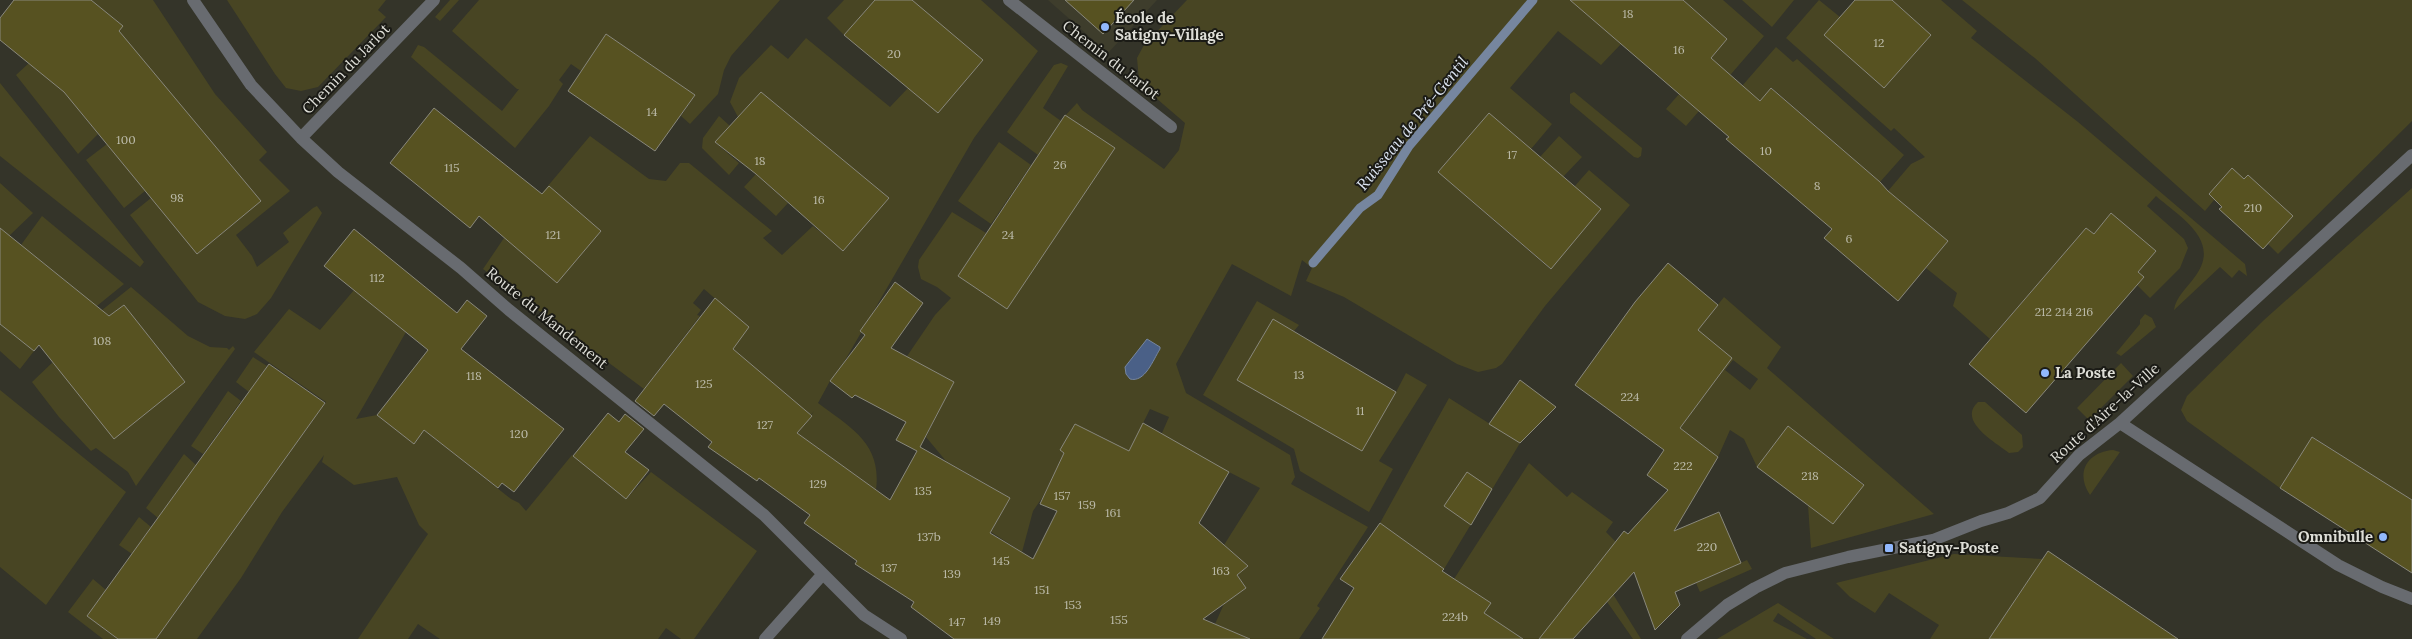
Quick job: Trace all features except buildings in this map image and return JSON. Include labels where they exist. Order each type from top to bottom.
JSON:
[{"type":"street","name":"Route du Mandement","points":[[193,0],[251,85],[301,138],[338,172],[461,268],[509,310],[764,515],[864,615],[902,639]]},
{"type":"street","name":"Chemin du Jarlot","points":[[301,138],[434,0]]},
{"type":"street","name":"Chemin du Jarlot","points":[[1009,0],[1171,127]]},
{"type":"street","name":"Route d'Aire-la-Ville","points":[[1687,639],[1727,605],[1785,573],[1848,556],[1933,540],[1981,521],[2008,513],[2040,498],[2079,455],[2120,423],[2412,155]]},
{"type":"street","points":[[2120,423],[2338,565],[2382,587],[2412,599]]},
{"type":"street","points":[[764,639],[822,575]]},
{"type":"shaded area","points":[[91,0],[153,0],[215,94],[267,152],[259,160],[290,191],[236,235],[252,256],[257,267],[289,242],[283,233],[313,208],[317,206],[322,213],[271,298],[257,314],[245,319],[225,316],[198,302],[130,215],[151,198],[197,254],[261,201],[143,60],[80,112],[98,134],[78,154],[16,75],[29,63],[63,91],[123,26]]},
{"type":"shaded area","points":[[227,0],[386,0],[378,10],[386,17],[318,87],[301,91],[286,88]]},
{"type":"shaded area","points":[[450,0],[459,0],[440,21],[435,17]]},
{"type":"shaded area","points":[[479,0],[780,0],[731,56],[724,70],[718,94],[690,124],[681,116],[695,95],[606,34],[581,71],[571,64],[559,80],[563,84],[549,106],[515,148],[411,57],[418,45],[424,47],[502,111],[519,89],[452,31]]},
{"type":"shaded area","points":[[844,0],[875,0],[844,35],[827,18]]},
{"type":"shaded area","points":[[911,0],[981,0],[1038,51],[974,138],[844,362],[830,381],[818,403],[852,429],[869,448],[877,474],[876,490],[797,433],[810,416],[730,351],[748,327],[704,289],[693,303],[701,310],[697,315],[700,316],[644,389],[483,269],[504,238],[590,136],[649,179],[666,181],[680,163],[689,163],[772,231],[763,238],[782,255],[813,226],[843,250],[889,198],[761,92],[738,117],[730,102],[739,78],[771,45],[788,59],[806,38],[890,107],[908,88],[938,113],[983,60]]},
{"type":"shaded area","name":"École de Satigny-Village","points":[[1048,0],[1157,0],[1108,53]]},
{"type":"shaded area","points":[[1187,0],[1574,0],[1573,2],[1621,44],[1601,65],[1558,31],[1510,88],[1552,124],[1531,149],[1489,113],[1438,172],[1550,269],[1601,209],[1574,187],[1589,170],[1630,205],[1545,306],[1502,364],[1496,368],[1478,372],[1457,364],[1344,297],[1306,281],[1312,268],[1302,260],[1291,296],[1232,264],[1176,364],[1186,393],[1290,455],[1295,477],[1291,484],[1368,527],[1317,606],[1320,608],[1299,639],[1250,639],[1215,624],[1224,604],[1246,588],[1237,575],[1248,566],[1224,545],[1260,488],[1229,472],[1140,483],[1169,417],[1150,409],[1115,480],[1094,471],[1110,441],[1075,424],[1060,450],[1064,453],[1044,495],[1033,511],[1022,552],[991,532],[1010,498],[946,461],[926,437],[954,382],[932,370],[926,382],[899,368],[935,315],[951,298],[937,287],[921,279],[918,267],[919,260],[952,212],[986,233],[958,276],[1007,309],[1114,148],[1064,117],[1077,103],[1082,110],[1164,169],[1179,150],[1185,123],[1149,92],[1139,80],[1137,58],[1144,45]]},
{"type":"shaded area","points":[[1683,0],[1723,0],[1764,36],[1686,126],[1666,109],[1727,39]]},
{"type":"shaded area","points":[[1742,0],[1794,0],[1772,27]]},
{"type":"shaded area","points":[[1819,0],[1840,17],[1825,35],[1884,88],[1931,35],[1892,0],[1941,0],[1977,31],[1971,38],[2078,122],[2245,264],[2247,276],[2239,270],[2232,278],[2220,267],[2174,310],[2179,297],[2202,265],[2204,253],[2195,231],[2156,196],[2147,206],[2184,239],[2188,248],[2180,268],[2150,298],[2137,285],[2144,277],[2138,272],[2111,213],[2094,234],[2086,228],[1990,339],[1953,306],[1957,293],[1926,268],[1947,240],[1888,191],[1911,164],[1925,157],[1894,128],[1891,131],[1786,38]]},
{"type":"shaded area","points":[[1962,0],[2412,0],[2412,121],[2278,254],[2268,244],[2263,249],[2219,209],[2222,206],[2214,200],[2205,211],[2036,59]]},
{"type":"shaded area","points":[[1776,47],[1793,62],[1797,59],[1904,155],[1880,182],[1772,88],[1760,101],[1742,86]]},
{"type":"shaded area","points":[[1061,63],[1068,66],[1043,108],[1061,121],[1038,155],[1007,132],[1054,65]]},
{"type":"shaded area","points":[[0,83],[144,262],[140,267],[0,156]]},
{"type":"shaded area","points":[[1574,92],[1642,148],[1641,156],[1638,158],[1634,157],[1570,103],[1570,94]]},
{"type":"shaded area","points":[[719,116],[730,126],[716,143],[739,163],[729,175],[702,148],[703,138]]},
{"type":"shaded area","points":[[1559,136],[1582,157],[1562,178],[1540,157]]},
{"type":"shaded area","points":[[999,142],[1031,165],[991,224],[958,201]]},
{"type":"shaded area","points":[[107,144],[145,191],[124,208],[86,160]]},
{"type":"shaded area","points":[[756,174],[788,203],[776,216],[744,187]]},
{"type":"shaded area","points":[[0,183],[33,213],[9,236],[0,228]]},
{"type":"shaded area","points":[[2412,188],[2412,500],[2313,437],[2280,488],[2187,421],[2181,410],[2187,396],[2264,320]]},
{"type":"shaded area","points":[[42,216],[124,284],[61,335],[81,293],[21,245]]},
{"type":"shaded area","points":[[131,287],[188,336],[210,347],[227,348],[229,350],[233,346],[235,349],[136,486],[128,472],[96,448],[91,451],[59,417],[32,382],[53,362],[139,419],[185,382],[124,305],[83,337],[77,330]]},
{"type":"shaded area","points":[[354,290],[406,332],[356,419],[377,415],[414,444],[424,430],[511,499],[519,503],[526,511],[572,455],[626,499],[651,472],[757,551],[694,639],[681,639],[666,628],[658,639],[440,639],[418,624],[408,639],[358,639],[428,534],[419,525],[397,477],[354,485],[322,462],[324,455],[282,512],[241,578],[197,639],[156,639],[326,402],[254,352],[289,309],[320,330]]},
{"type":"shaded area","points":[[1724,297],[1781,347],[1767,368],[1934,514],[1811,548],[1808,505],[1833,524],[1864,484],[1788,426],[1757,467],[1744,439],[1730,430],[1718,457],[1680,428],[1708,390],[1619,324],[1697,331]],"holes":[[[1733,360],[1758,379],[1750,390],[1725,370]]]},
{"type":"shaded area","points":[[1257,301],[1299,325],[1294,331],[1272,320],[1238,380],[1396,392],[1406,373],[1427,385],[1379,461],[1393,469],[1369,512],[1300,471],[1294,449],[1203,395]]},
{"type":"shaded area","points":[[2145,314],[2152,318],[2156,327],[2121,356],[2116,353],[2140,324],[2140,320]]},
{"type":"shaded area","points":[[0,324],[34,351],[20,369],[0,351]]},
{"type":"shaded area","points":[[253,357],[267,366],[249,392],[236,382]]},
{"type":"shaded area","points":[[2121,363],[2133,376],[2089,420],[2077,408]]},
{"type":"shaded area","points":[[0,390],[126,492],[46,605],[0,567]]},
{"type":"shaded area","points":[[228,391],[241,401],[203,454],[191,446]]},
{"type":"shaded area","points":[[1449,398],[1520,443],[1444,569],[1380,523]]},
{"type":"shaded area","points":[[1978,402],[1985,402],[2022,435],[2023,447],[2018,452],[2009,453],[1980,431],[1972,416],[1973,409]]},
{"type":"shaded area","points":[[2113,450],[2120,452],[2090,495],[2084,479],[2086,465],[2096,455]]},
{"type":"shaded area","points":[[184,454],[196,465],[158,518],[146,508]]},
{"type":"shaded area","points":[[1529,463],[1567,497],[1572,492],[1613,522],[1606,532],[1616,542],[1596,567],[1641,639],[1633,639],[1589,576],[1541,639],[1523,639],[1508,629],[1470,631],[1491,603],[1454,579]]},
{"type":"shaded area","points":[[139,517],[151,527],[132,554],[119,545]]},
{"type":"shaded area","points":[[1954,554],[2043,559],[1989,639],[1930,639],[1939,625],[1889,593],[1875,613],[1850,597],[1836,583]]},
{"type":"shaded area","points":[[1747,560],[1752,569],[1700,592],[1696,583]]},
{"type":"shaded area","points":[[93,579],[106,590],[87,616],[118,639],[103,639],[68,612]]},
{"type":"shaded area","points":[[1778,603],[1834,639],[1816,639],[1778,613],[1773,621],[1807,639],[1717,639]]},
{"type":"water","points":[[1147,339],[1160,347],[1160,349],[1140,378],[1130,379],[1126,374],[1125,367]]},
{"type":"waterway","name":"Ruisseau de Pré-Gentil","points":[[1313,263],[1360,208],[1378,195],[1409,146],[1533,0]]},
{"type":"place","name":"École de Satigny-Village","points":[[1105,27]]},
{"type":"place","name":"La Poste","points":[[2045,373]]},
{"type":"place","name":"Omnibulle","points":[[2383,537]]},
{"type":"place","name":"Satigny-Poste","points":[[1889,548]]}]
